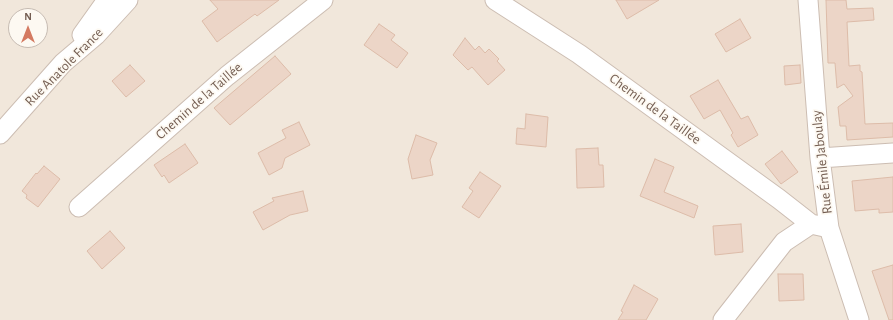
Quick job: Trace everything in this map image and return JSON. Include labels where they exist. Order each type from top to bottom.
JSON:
[{"type":"street","points":[[63,63],[107,0]]},
{"type":"street","name":"Rue Anatole France","points":[[0,134],[63,63],[96,35],[128,0]]},
{"type":"street","name":"Chemin de la Taillée","points":[[79,207],[227,76],[323,0]]},
{"type":"street","name":"Chemin de la Taillée","points":[[495,0],[579,54],[779,199],[820,226]]},
{"type":"street","name":"Rue Émile Jaboulay","points":[[808,0],[820,158],[820,226],[859,320]]},
{"type":"street","points":[[820,158],[893,153]]},
{"type":"street","points":[[723,320],[784,242],[820,226]]},
{"type":"shaded area","points":[[0,0],[893,0],[893,320],[0,320]]},
{"type":"building","points":[[210,0],[279,0],[257,16],[255,14],[217,42],[202,21],[218,9]]},
{"type":"building","points":[[616,0],[659,0],[627,19]]},
{"type":"building","points":[[826,0],[846,0],[847,9],[873,8],[874,20],[847,22],[849,66],[860,65],[860,71],[862,72],[865,124],[893,123],[893,137],[847,140],[846,126],[840,126],[838,107],[853,96],[844,84],[837,88],[835,63],[828,63]]},
{"type":"building","points":[[740,19],[751,38],[726,52],[715,34]]},
{"type":"building","points":[[379,24],[395,35],[391,40],[408,53],[397,68],[364,45]]},
{"type":"building","points":[[465,38],[475,50],[479,46],[485,53],[489,49],[499,59],[497,61],[505,70],[488,85],[472,67],[468,70],[453,55]]},
{"type":"building","points":[[275,56],[291,74],[230,125],[214,108]]},
{"type":"building","points":[[130,65],[145,81],[126,97],[112,81]]},
{"type":"building","points":[[800,65],[801,83],[785,85],[784,66]]},
{"type":"building","points":[[718,80],[741,119],[748,116],[758,135],[738,147],[731,135],[733,133],[720,110],[704,119],[690,96]]},
{"type":"building","points":[[526,114],[548,117],[546,147],[516,144],[517,128],[525,129]]},
{"type":"building","points":[[299,122],[310,145],[285,158],[282,168],[269,175],[258,153],[286,138],[282,130]]},
{"type":"building","points":[[416,135],[437,143],[430,160],[433,175],[412,179],[408,159]]},
{"type":"building","points":[[185,144],[198,163],[169,183],[164,175],[162,177],[154,165]]},
{"type":"building","points":[[598,148],[599,165],[603,165],[604,187],[577,188],[576,149]]},
{"type":"building","points":[[782,151],[798,172],[781,184],[765,164]]},
{"type":"building","points":[[655,159],[674,167],[664,192],[698,206],[694,218],[640,196]]},
{"type":"building","points":[[44,166],[60,179],[38,207],[26,198],[27,195],[22,191],[36,173],[37,174]]},
{"type":"building","points":[[480,172],[501,186],[479,218],[462,207],[473,191],[469,188]]},
{"type":"building","points":[[893,177],[893,212],[879,213],[879,209],[855,211],[852,181]]},
{"type":"building","points":[[303,191],[308,211],[290,215],[263,230],[253,212],[274,201],[272,198]]},
{"type":"building","points":[[741,224],[743,252],[715,255],[713,226]]},
{"type":"building","points":[[110,231],[125,248],[102,269],[87,251]]},
{"type":"building","points":[[893,265],[893,320],[889,320],[872,271]]},
{"type":"building","points":[[778,274],[803,274],[804,300],[779,301]]},
{"type":"building","points":[[634,285],[658,299],[646,320],[618,320],[623,312],[621,311]]}]
